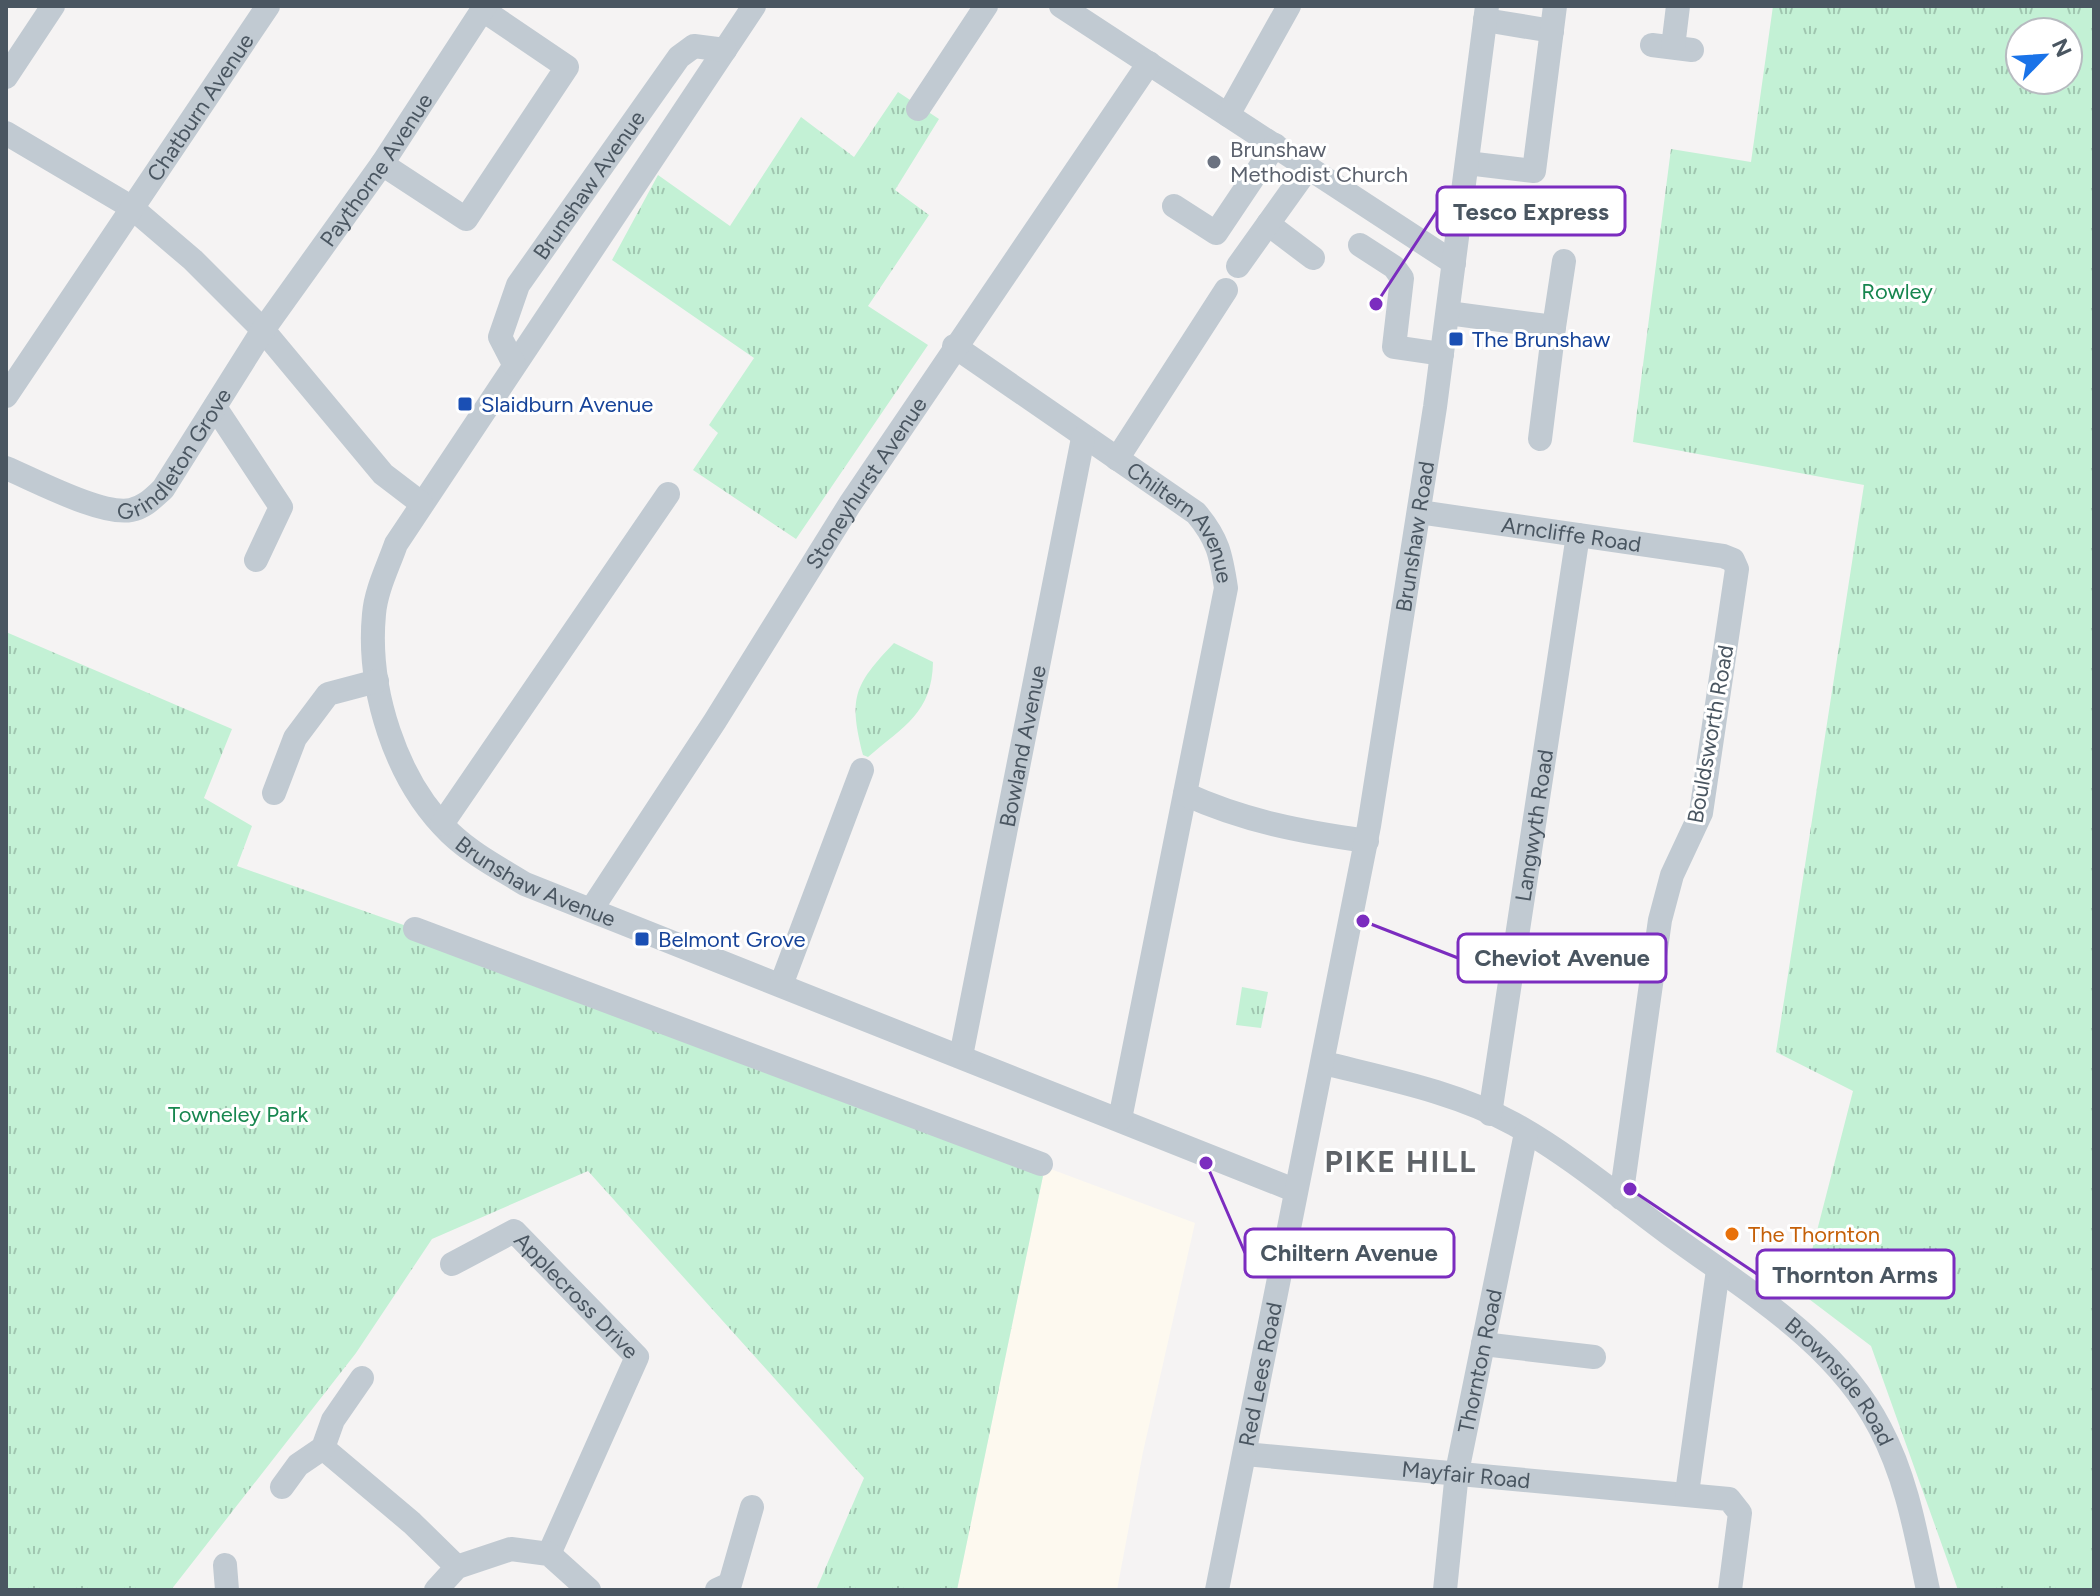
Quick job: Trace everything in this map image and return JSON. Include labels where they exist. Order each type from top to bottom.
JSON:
[{"type":"street","points":[[6,77],[53,6]]},
{"type":"street","name":"Chatburn Avenue","points":[[6,396],[268,6]]},
{"type":"street","name":"Brunshaw Avenue","points":[[754,6],[396,544],[377,595],[373,645],[386,722],[410,779],[442,824],[474,853],[525,884],[1294,1190]]},
{"type":"street","points":[[918,109],[986,6]]},
{"type":"street","points":[[1061,6],[1454,263]]},
{"type":"street","points":[[1228,115],[1289,6]]},
{"type":"street","points":[[1467,163],[1534,171],[1555,6]]},
{"type":"street","points":[[1672,47],[1678,6]]},
{"type":"street","points":[[382,164],[466,219],[567,67],[484,8]]},
{"type":"street","name":"Paythorne Avenue","points":[[263,330],[382,164],[484,8]]},
{"type":"street","points":[[1486,13],[1552,31]]},
{"type":"street","name":"Brunshaw Road","points":[[1324,1063],[1367,841],[1419,512],[1486,13]]},
{"type":"street","name":"Brunshaw Avenue","points":[[514,364],[500,337],[518,285],[679,57],[694,46],[725,50]]},
{"type":"street","name":"Stoneyhurst Avenue","points":[[591,910],[954,346],[1149,63]]},
{"type":"street","points":[[6,133],[131,207],[193,260],[263,330],[383,474],[421,503]]},
{"type":"street","points":[[1174,206],[1216,233],[1275,145]]},
{"type":"street","points":[[1238,266],[1308,168]]},
{"type":"street","points":[[1268,224],[1313,258]]},
{"type":"street","points":[[1360,245],[1394,267],[1402,278],[1394,347],[1442,354]]},
{"type":"street","points":[[1540,439],[1564,261]]},
{"type":"street","points":[[1117,459],[1226,290]]},
{"type":"street","points":[[1448,313],[1554,327]]},
{"type":"street","name":"Grindleton Grove","points":[[6,468],[108,509],[130,510],[148,503],[163,489],[263,330]]},
{"type":"street","name":"Chiltern Avenue","points":[[954,346],[1083,438],[1196,513],[1214,535],[1222,560],[1226,588],[1120,1119]]},
{"type":"street","points":[[215,407],[281,507],[256,560]]},
{"type":"street","name":"Bowland Avenue","points":[[961,1056],[1083,438]]},
{"type":"street","points":[[442,824],[668,494]]},
{"type":"street","name":"Arncliffe Road","points":[[1419,512],[1723,556]]},
{"type":"street","name":"Langwyth Road","points":[[1490,1114],[1578,535]]},
{"type":"street","name":"Bouldsworth Road","points":[[1621,1198],[1660,920],[1672,875],[1701,813],[1737,569],[1733,560],[1723,556]]},
{"type":"street","points":[[274,793],[295,738],[328,694],[377,681]]},
{"type":"street","points":[[781,985],[862,770]]},
{"type":"street","points":[[1185,794],[1230,815],[1293,831],[1367,841]]},
{"type":"street","points":[[415,929],[1041,1164]]},
{"type":"street","name":"Brownside Road","points":[[1324,1063],[1435,1091],[1526,1133],[1621,1198],[1817,1345],[1851,1383],[1879,1426],[1903,1480],[1928,1590]]},
{"type":"street","name":"Red Lees Road","points":[[1217,1590],[1294,1190],[1324,1063]]},
{"type":"street","name":"Thornton Road","points":[[1445,1590],[1457,1472],[1526,1133]]},
{"type":"street","name":"Applecross Drive","points":[[452,1264],[514,1231],[637,1357],[549,1554]]},
{"type":"street","points":[[1687,1493],[1718,1270]]},
{"type":"street","points":[[1483,1344],[1594,1357]]},
{"type":"street","points":[[282,1487],[298,1465],[323,1448],[333,1420],[362,1378]]},
{"type":"street","points":[[323,1448],[412,1523],[457,1567]]},
{"type":"street","name":"Mayfair Road","points":[[1245,1454],[1718,1496],[1736,1504],[1740,1513],[1730,1590]]},
{"type":"street","points":[[717,1590],[730,1584],[752,1507]]},
{"type":"street","points":[[436,1590],[457,1567],[511,1549],[549,1554],[589,1590]]},
{"type":"street","points":[[225,1565],[227,1590]]},
{"type":"shaded area","points":[[1048,1168],[1195,1223],[1143,1452],[1117,1590],[957,1590],[1043,1176]]},
{"type":"green space","name":"Rowley","points":[[1773,6],[2094,6],[2094,1590],[1958,1590],[1871,1346],[1801,1293],[1853,1091],[1776,1052],[1864,485],[1633,442],[1671,149],[1751,162]]},
{"type":"green space","points":[[898,92],[939,119],[895,190],[929,215],[868,306],[928,345],[796,539],[693,470],[718,433],[709,425],[754,358],[612,260],[658,175],[730,226],[801,117],[854,157]]},
{"type":"green space","name":"Towneley Park","points":[[6,632],[232,729],[204,798],[252,826],[237,866],[415,929],[1043,1176],[957,1590],[816,1590],[864,1478],[588,1171],[432,1239],[356,1353],[171,1590],[6,1590]]},
{"type":"green space","points":[[894,643],[933,662],[931,679],[927,694],[914,717],[868,757],[863,755],[856,720],[858,694],[862,682]]},
{"type":"green space","points":[[1242,987],[1268,992],[1261,1028],[1236,1025]]},
{"type":"place","name":"Brunshaw Methodist Church","points":[[1214,162]]},
{"type":"place","name":"Tesco Express","points":[[1376,304]]},
{"type":"place","name":"The Brunshaw","points":[[1456,339]]},
{"type":"place","name":"Slaidburn Avenue","points":[[465,404]]},
{"type":"place","name":"Cheviot Avenue","points":[[1363,921]]},
{"type":"place","name":"Belmont Grove","points":[[642,939]]},
{"type":"place","name":"Chiltern Avenue","points":[[1206,1163]]},
{"type":"place","name":"Thornton Arms","points":[[1630,1189]]},
{"type":"place","name":"The Thornton","points":[[1732,1234]]},
{"type":"district","name":"PIKE HILL","points":[[1401,1162]]}]
